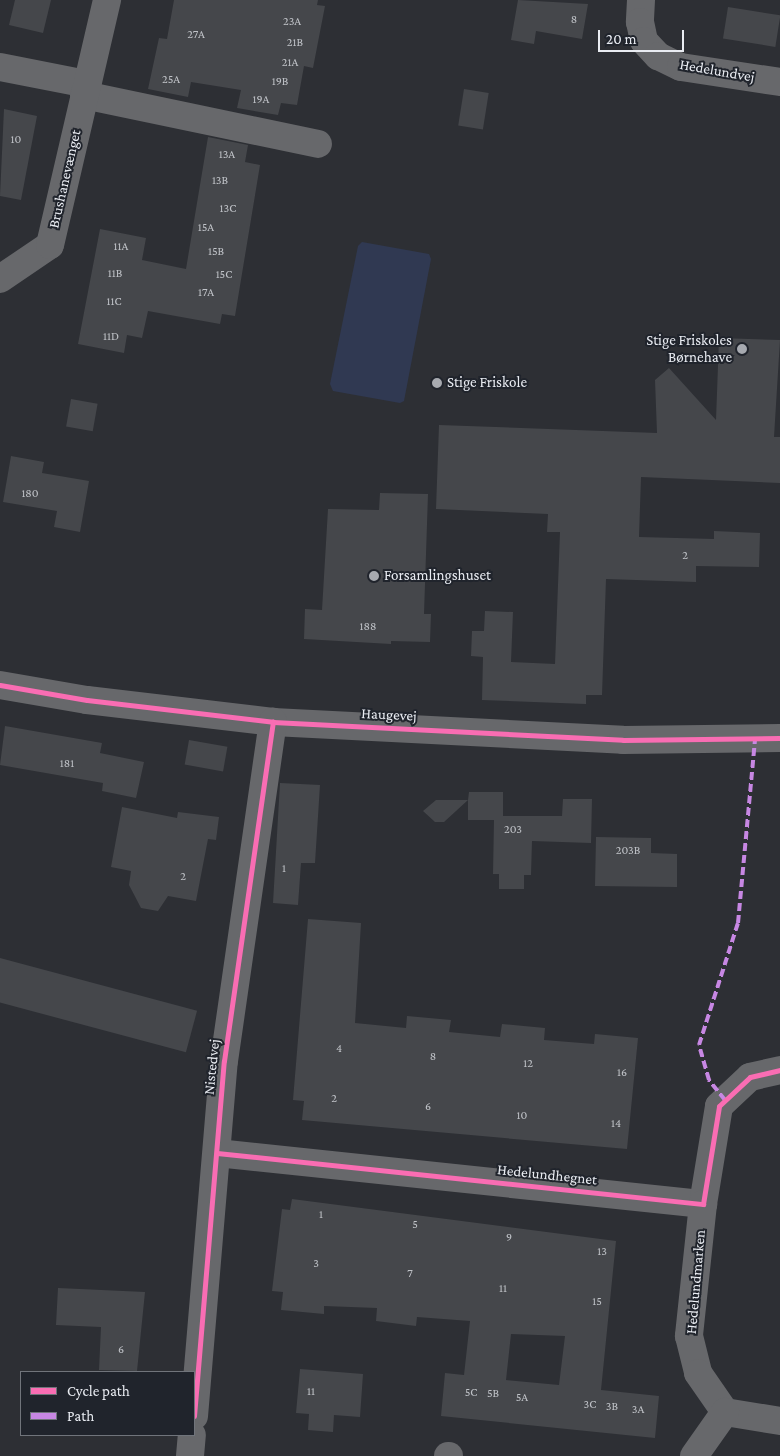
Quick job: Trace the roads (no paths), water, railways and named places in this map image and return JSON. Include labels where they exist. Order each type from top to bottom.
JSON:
[{"type":"street","name":"Brushanevænget","points":[[0,279],[50,245],[107,0]]},
{"type":"street","name":"Hedelundvej","points":[[641,0],[640,22],[644,41],[658,56],[681,67],[780,82]]},
{"type":"street","points":[[0,67],[318,144]]},
{"type":"street","name":"Haugevej","points":[[0,685],[87,700],[272,722],[623,740],[780,738]]},
{"type":"street","name":"Nistedvej","points":[[195,1405],[224,1061],[272,722]]},
{"type":"street","points":[[703,1204],[719,1106],[750,1077],[780,1070]]},
{"type":"street","name":"Hedelundhegnet","points":[[217,1153],[703,1204]]},
{"type":"street","name":"Hedelundmarken","points":[[703,1204],[689,1336],[698,1373],[726,1412]]},
{"type":"street","points":[[694,1456],[726,1412],[780,1421]]},
{"type":"street","points":[[190,1456],[192,1436]]},
{"type":"place","name":"Stige Friskoles Børnehave","points":[[742,349]]},
{"type":"place","name":"Stige Friskole","points":[[437,383]]},
{"type":"place","name":"Forsamlingshuset","points":[[374,576]]}]
